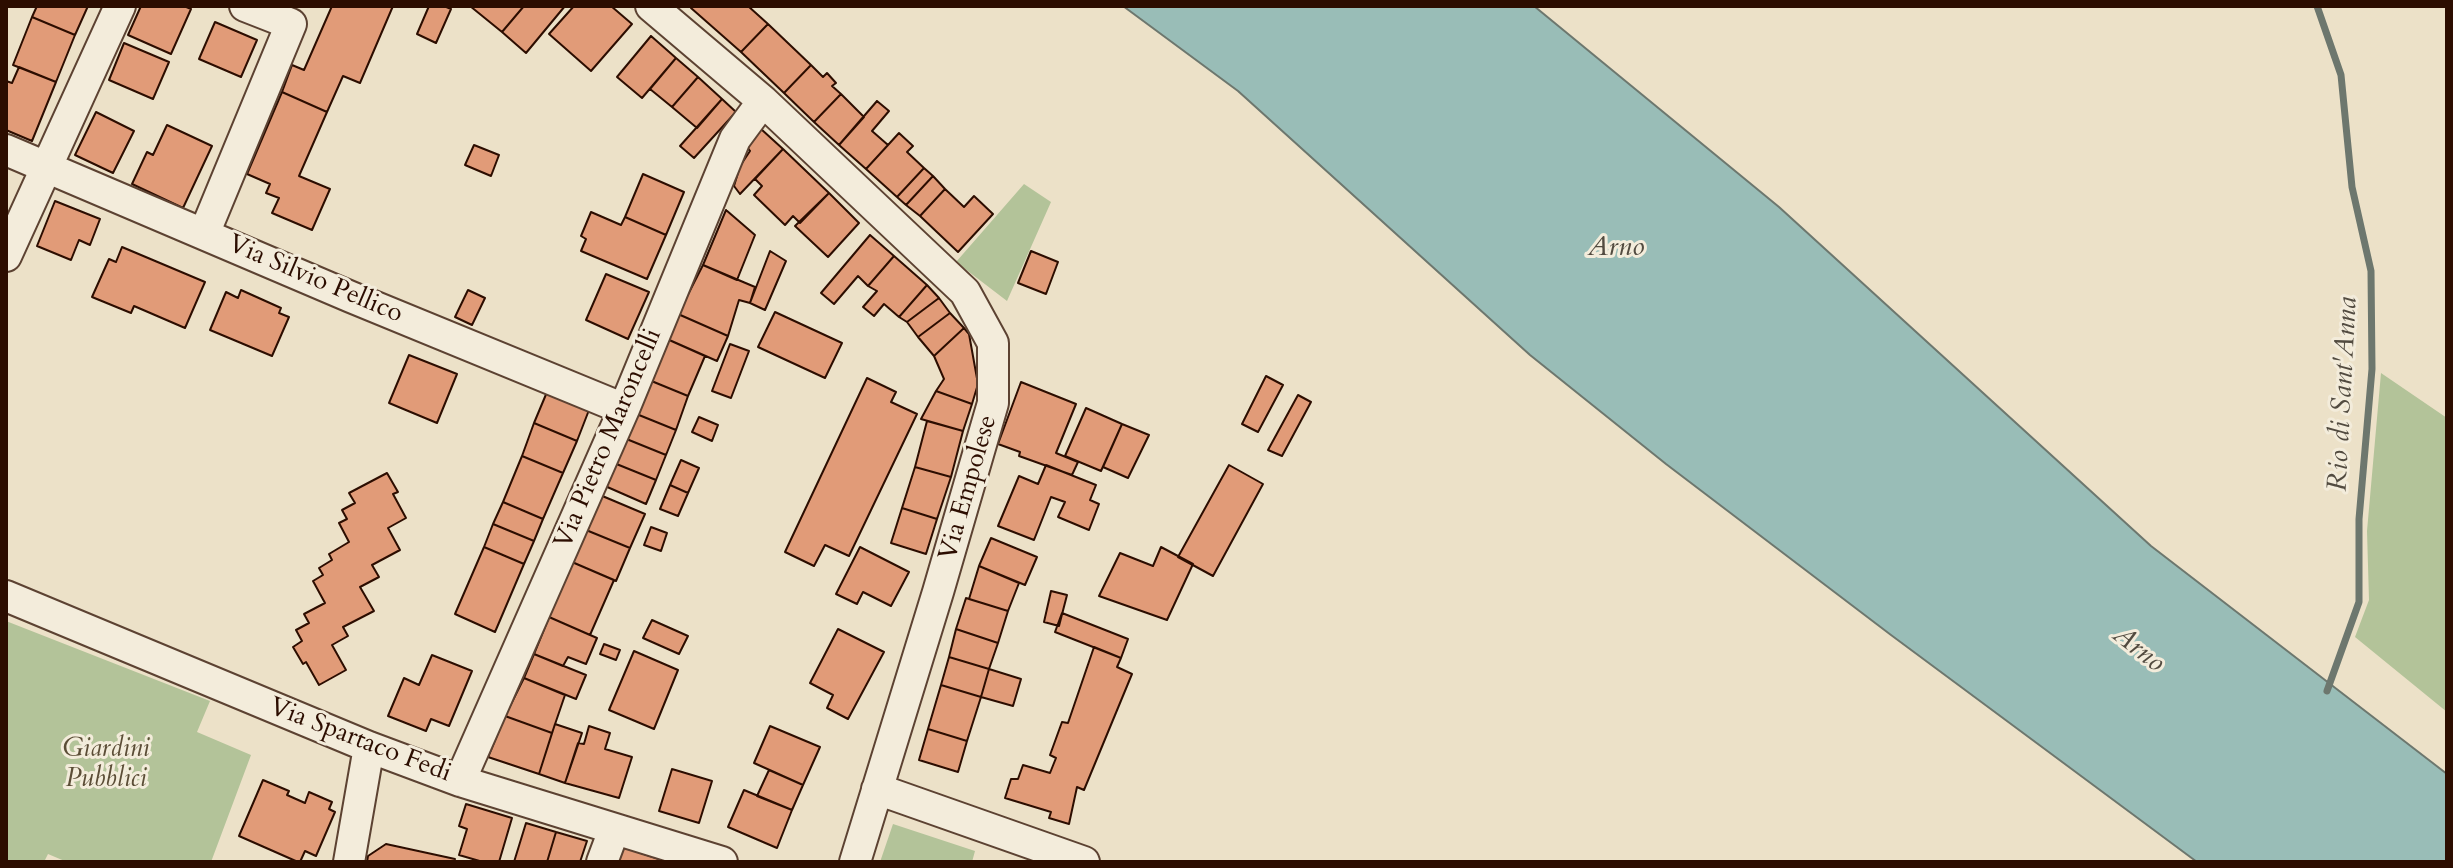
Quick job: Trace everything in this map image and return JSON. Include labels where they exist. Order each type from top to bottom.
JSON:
[{"type":"street","points":[[6,256],[120,6]]},
{"type":"street","points":[[204,234],[291,24],[245,6]]},
{"type":"street","name":"Via Empolese","points":[[651,6],[763,101],[965,292],[993,343],[993,403],[855,862]]},
{"type":"street","name":"Via Pietro Maroncelli","points":[[460,781],[624,409],[735,139],[763,101]]},
{"type":"street","name":"Via Silvio Pellico","points":[[6,150],[624,409]]},
{"type":"street","name":"Via Spartaco Fedi","points":[[6,596],[369,747],[460,781],[722,862]]},
{"type":"street","points":[[349,862],[369,747]]},
{"type":"street","points":[[877,789],[1084,862]]},
{"type":"street","points":[[602,862],[614,830]]},
{"type":"green space","points":[[1024,184],[1051,202],[1007,301],[956,262]]},
{"type":"green space","points":[[2381,373],[2447,418],[2447,712],[2355,637],[2369,600],[2367,531]]},
{"type":"green space","name":"Giardini Pubblici","points":[[6,621],[210,701],[197,732],[251,755],[211,862],[67,862],[48,854],[44,862],[6,862]]},
{"type":"green space","points":[[893,824],[975,851],[972,862],[880,862]]},
{"type":"water","name":"Arno","points":[[1123,6],[1534,6],[1779,207],[2151,546],[2447,774],[2447,862],[2197,862],[1666,464],[1530,355],[1238,91]]},
{"type":"building","points":[[37,6],[88,6],[75,35],[32,17]]},
{"type":"building","points":[[141,6],[184,6],[191,9],[171,54],[128,35]]},
{"type":"building","points":[[332,6],[393,6],[360,83],[343,76],[327,112],[282,92],[292,65],[304,70]]},
{"type":"building","points":[[429,6],[451,9],[436,43],[417,34]]},
{"type":"building","points":[[470,6],[524,6],[502,32]]},
{"type":"building","points":[[524,6],[565,6],[526,53],[502,32]]},
{"type":"building","points":[[574,6],[611,6],[632,24],[591,71],[549,34]]},
{"type":"building","points":[[748,6],[768,24],[741,52],[691,8]]},
{"type":"building","points":[[32,17],[75,35],[56,82],[13,65]]},
{"type":"building","points":[[215,22],[257,40],[241,77],[199,59]]},
{"type":"building","points":[[768,24],[811,65],[784,93],[741,52]]},
{"type":"building","points":[[651,36],[676,58],[642,98],[617,77]]},
{"type":"building","points":[[124,43],[169,62],[153,99],[109,80]]},
{"type":"building","points":[[676,58],[698,77],[672,107],[650,89]]},
{"type":"building","points":[[811,65],[823,77],[827,73],[836,83],[832,86],[841,94],[814,122],[784,93]]},
{"type":"building","points":[[19,67],[56,82],[32,141],[6,130],[6,81],[12,83]]},
{"type":"building","points":[[698,77],[722,99],[697,128],[672,107]]},
{"type":"building","points":[[282,92],[327,112],[299,176],[330,189],[312,230],[272,213],[279,198],[266,193],[270,184],[247,174]]},
{"type":"building","points":[[841,94],[864,117],[839,145],[814,122]]},
{"type":"building","points":[[722,99],[736,112],[694,158],[680,146]]},
{"type":"building","points":[[877,101],[889,111],[872,131],[888,145],[866,169],[839,145]]},
{"type":"building","points":[[96,112],[134,131],[113,173],[75,155]]},
{"type":"building","points":[[167,125],[212,146],[183,208],[132,184],[147,152],[153,155]]},
{"type":"building","points":[[761,129],[783,149],[740,194],[734,186],[740,166],[750,151],[745,145]]},
{"type":"building","points":[[899,133],[913,146],[907,152],[924,168],[897,197],[866,169]]},
{"type":"building","points":[[474,145],[499,155],[491,176],[465,165]]},
{"type":"building","points":[[783,149],[829,193],[800,223],[793,216],[785,225],[754,195],[762,186],[755,179]]},
{"type":"building","points":[[924,168],[933,176],[906,205],[897,197]]},
{"type":"building","points":[[643,174],[684,192],[666,235],[625,217]]},
{"type":"building","points":[[933,176],[945,189],[920,216],[906,205]]},
{"type":"building","points":[[945,189],[964,207],[974,196],[993,214],[958,252],[920,216]]},
{"type":"building","points":[[829,193],[859,223],[828,257],[795,226]]},
{"type":"building","points":[[55,201],[100,219],[90,245],[79,240],[71,260],[37,246]]},
{"type":"building","points":[[726,210],[755,235],[737,280],[703,265]]},
{"type":"building","points":[[591,212],[621,225],[625,217],[666,235],[647,279],[581,251],[586,239],[581,236]]},
{"type":"building","points":[[870,235],[894,256],[868,286],[858,276],[834,304],[821,293]]},
{"type":"building","points":[[122,247],[205,282],[185,328],[134,306],[131,313],[92,297],[109,259],[116,262]]},
{"type":"building","points":[[770,251],[786,261],[765,310],[750,303]]},
{"type":"building","points":[[1031,251],[1058,262],[1046,294],[1018,283]]},
{"type":"building","points":[[894,256],[927,285],[899,317],[884,304],[874,316],[863,307],[877,291],[868,286]]},
{"type":"building","points":[[703,265],[755,287],[750,303],[739,300],[728,336],[678,314]]},
{"type":"building","points":[[606,274],[649,292],[628,339],[586,320]]},
{"type":"building","points":[[927,285],[939,298],[907,322],[899,317]]},
{"type":"building","points":[[241,290],[281,308],[279,313],[289,317],[272,356],[210,330],[226,292],[238,298]]},
{"type":"building","points":[[468,290],[485,298],[472,325],[455,317]]},
{"type":"building","points":[[939,298],[950,313],[918,337],[907,322]]},
{"type":"building","points":[[775,312],[842,343],[825,378],[758,347]]},
{"type":"building","points":[[950,313],[964,328],[934,356],[918,337]]},
{"type":"building","points":[[678,314],[728,336],[717,361],[667,339]]},
{"type":"building","points":[[964,328],[969,334],[978,384],[972,404],[936,391],[944,379],[934,356]]},
{"type":"building","points":[[667,339],[705,356],[688,396],[649,380]]},
{"type":"building","points":[[730,344],[749,351],[731,398],[712,391]]},
{"type":"building","points":[[409,355],[457,374],[437,423],[389,403]]},
{"type":"building","points":[[1266,376],[1283,385],[1258,432],[1242,424]]},
{"type":"building","points":[[867,378],[896,392],[891,402],[917,414],[849,556],[825,545],[814,566],[785,552]]},
{"type":"building","points":[[649,380],[688,396],[676,430],[634,413]]},
{"type":"building","points":[[1021,382],[1076,404],[1056,453],[1078,462],[1072,475],[1019,456],[1020,452],[998,444]]},
{"type":"building","points":[[936,391],[972,404],[963,431],[921,419]]},
{"type":"building","points":[[547,392],[589,410],[577,441],[534,423]]},
{"type":"building","points":[[1298,395],[1311,402],[1282,456],[1268,450]]},
{"type":"building","points":[[1086,408],[1122,424],[1101,471],[1065,456]]},
{"type":"building","points":[[634,413],[676,430],[666,455],[624,438]]},
{"type":"building","points":[[699,417],[718,425],[712,441],[692,432]]},
{"type":"building","points":[[927,421],[963,431],[951,477],[915,467]]},
{"type":"building","points":[[534,423],[577,441],[563,473],[522,456]]},
{"type":"building","points":[[1122,424],[1149,435],[1128,478],[1103,467]]},
{"type":"building","points":[[624,438],[666,455],[656,480],[614,463]]},
{"type":"building","points":[[522,456],[563,473],[543,519],[503,502]]},
{"type":"building","points":[[681,460],[699,468],[688,493],[670,485]]},
{"type":"building","points":[[614,463],[656,480],[646,504],[605,486]]},
{"type":"building","points":[[1046,465],[1096,485],[1090,500],[1099,504],[1089,530],[1058,517],[1065,502],[1051,497],[1034,540],[998,526],[1019,476],[1038,484]]},
{"type":"building","points":[[1229,465],[1263,484],[1213,576],[1178,557]]},
{"type":"building","points":[[915,467],[951,477],[937,519],[902,508]]},
{"type":"building","points":[[387,473],[398,492],[393,494],[406,518],[388,528],[400,550],[372,565],[379,577],[360,587],[374,611],[343,627],[348,636],[332,645],[346,670],[319,685],[293,647],[302,641],[296,630],[309,623],[304,614],[325,603],[313,581],[323,575],[319,568],[332,560],[329,554],[349,542],[339,523],[347,519],[342,510],[355,503],[349,493]]},
{"type":"building","points":[[670,485],[688,493],[678,516],[660,509]]},
{"type":"building","points":[[600,495],[645,514],[630,548],[586,530]]},
{"type":"building","points":[[503,502],[543,519],[534,541],[493,524]]},
{"type":"building","points":[[902,508],[937,519],[926,554],[891,543]]},
{"type":"building","points":[[493,524],[534,541],[524,564],[484,547]]},
{"type":"building","points":[[651,527],[667,533],[661,551],[644,545]]},
{"type":"building","points":[[586,530],[630,548],[616,581],[572,562]]},
{"type":"building","points":[[991,538],[1037,557],[1025,585],[979,566]]},
{"type":"building","points":[[484,547],[524,564],[495,632],[455,614]]},
{"type":"building","points":[[860,547],[909,572],[891,606],[863,592],[857,604],[836,594]]},
{"type":"building","points":[[1161,547],[1193,564],[1167,620],[1099,596],[1120,553],[1153,566]]},
{"type":"building","points":[[572,562],[614,580],[590,635],[549,617]]},
{"type":"building","points":[[979,566],[1019,583],[1008,611],[969,599]]},
{"type":"building","points":[[1051,591],[1067,595],[1059,626],[1044,622]]},
{"type":"building","points":[[966,598],[1008,611],[998,643],[956,629]]},
{"type":"building","points":[[1062,613],[1128,639],[1121,658],[1055,632]]},
{"type":"building","points":[[549,617],[597,638],[586,664],[568,657],[563,666],[534,654]]},
{"type":"building","points":[[652,620],[688,636],[679,654],[643,638]]},
{"type":"building","points":[[838,629],[884,652],[848,719],[827,708],[833,695],[810,683]]},
{"type":"building","points":[[956,629],[998,643],[989,669],[949,657]]},
{"type":"building","points":[[604,644],[620,650],[616,660],[600,654]]},
{"type":"building","points":[[1094,647],[1121,658],[1117,667],[1132,674],[1084,790],[1077,787],[1069,824],[1049,818],[1051,812],[1005,798],[1011,779],[1018,779],[1023,765],[1050,773],[1056,758],[1050,755],[1062,722],[1068,723]]},
{"type":"building","points":[[634,651],[678,670],[654,729],[609,710]]},
{"type":"building","points":[[534,654],[586,675],[576,699],[524,678]]},
{"type":"building","points":[[432,655],[472,671],[449,726],[431,719],[426,731],[388,716],[404,678],[419,685]]},
{"type":"building","points":[[949,657],[989,669],[981,697],[941,685]]},
{"type":"building","points":[[989,669],[1021,679],[1013,706],[981,697]]},
{"type":"building","points":[[524,678],[565,695],[552,733],[505,716]]},
{"type":"building","points":[[941,685],[981,697],[967,741],[928,729]]},
{"type":"building","points":[[505,716],[552,733],[539,774],[488,757]]},
{"type":"building","points":[[555,724],[582,733],[565,783],[539,774]]},
{"type":"building","points":[[589,726],[610,733],[605,749],[632,757],[619,798],[565,783],[578,743],[584,744]]},
{"type":"building","points":[[770,726],[820,747],[803,785],[754,763]]},
{"type":"building","points":[[928,729],[967,741],[958,772],[919,760]]},
{"type":"building","points":[[672,769],[712,781],[699,823],[659,811]]},
{"type":"building","points":[[769,770],[803,785],[792,810],[757,796]]},
{"type":"building","points":[[263,780],[289,791],[287,795],[305,803],[309,792],[332,802],[329,809],[335,812],[316,856],[305,851],[298,862],[239,836]]},
{"type":"building","points":[[744,790],[792,810],[777,848],[728,827]]},
{"type":"building","points":[[466,804],[512,818],[499,862],[483,862],[459,855],[467,829],[459,826]]},
{"type":"building","points":[[526,823],[556,832],[547,862],[514,862]]},
{"type":"building","points":[[556,832],[587,841],[580,862],[547,862]]},
{"type":"building","points":[[386,844],[455,859],[454,862],[367,862],[368,856]]},
{"type":"building","points":[[623,847],[668,862],[618,862]]},
{"type":"waterway","name":"Rio di Sant'Anna","points":[[2317,6],[2341,75],[2352,187],[2371,271],[2372,369],[2359,519],[2359,602],[2327,691]]}]
